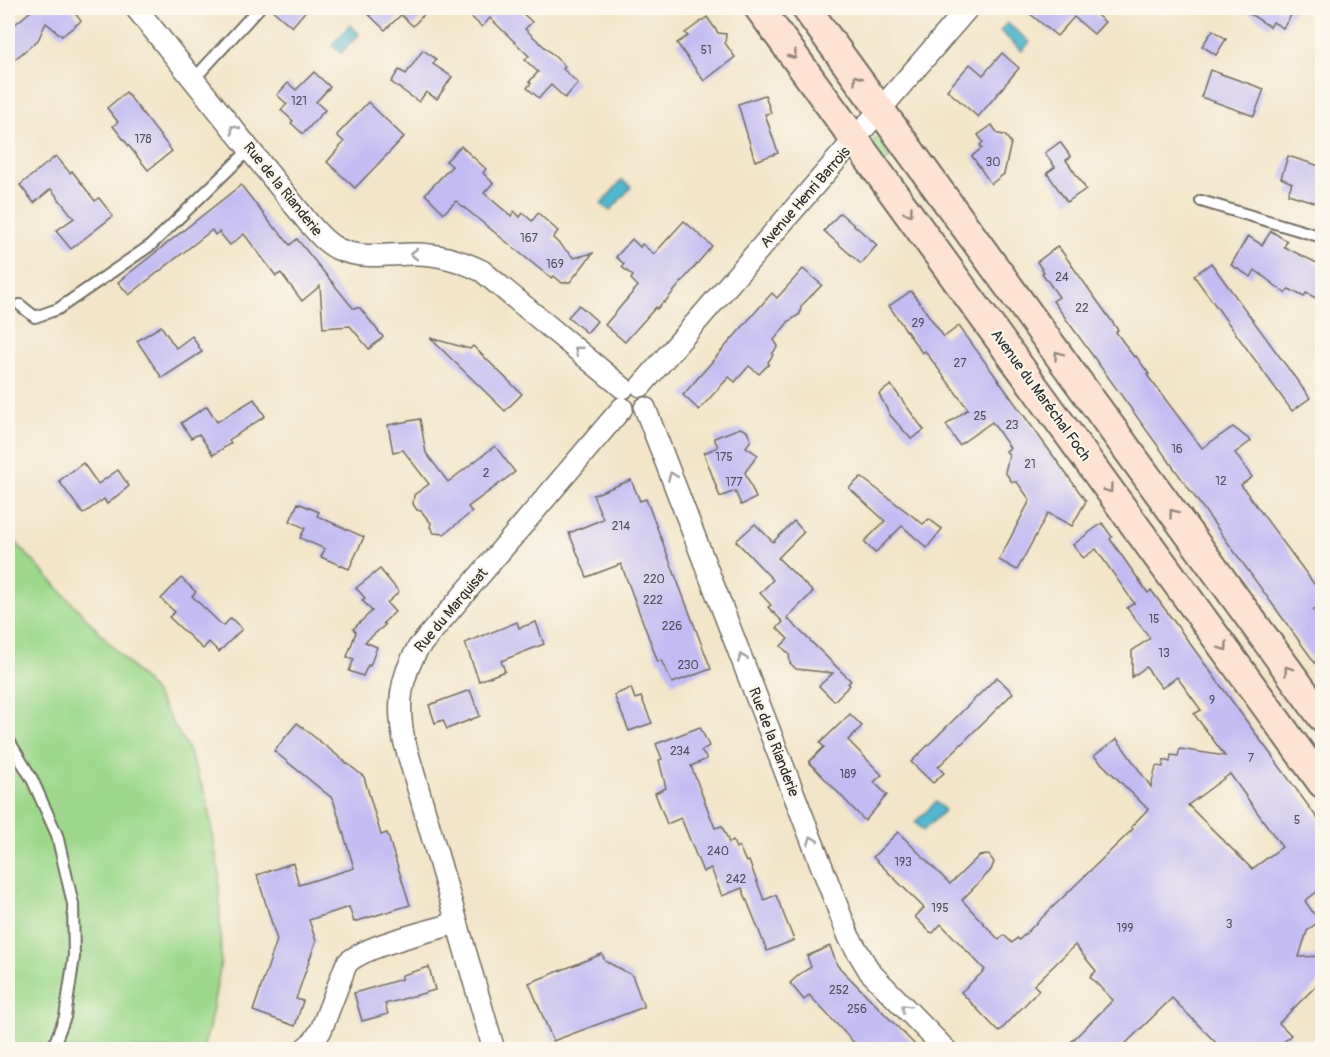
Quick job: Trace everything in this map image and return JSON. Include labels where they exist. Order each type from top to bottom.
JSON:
[{"type":"main road","name":"Avenue du Maréchal Foch","points":[[759,8],[1323,783]]},
{"type":"main road","points":[[806,8],[1323,717]]},
{"type":"street","name":"Rue de la Rianderie","points":[[136,8],[328,243],[363,256],[435,255],[457,260],[482,270],[628,394],[648,396],[645,408],[852,943],[870,972],[946,1050]]},
{"type":"street","name":"Avenue Henri Barrois","points":[[628,394],[968,8]]},
{"type":"street","name":"Rue du Marquisat","points":[[494,1050],[404,740],[399,704],[404,678],[418,648],[628,394]]},
{"type":"street","points":[[303,1050],[318,1036],[346,965],[353,957],[457,923]]},
{"type":"lane","points":[[194,79],[259,8]]},
{"type":"lane","points":[[20,305],[35,317],[58,309],[67,303],[151,245],[250,149]]},
{"type":"lane","points":[[1201,201],[1323,237]]},
{"type":"lane","points":[[8,739],[32,780],[57,835],[73,904],[74,957],[65,1017],[52,1050]]},
{"type":"green space","points":[[884,131],[902,150],[880,165],[870,144]]},
{"type":"green space","points":[[8,534],[152,689],[186,745],[207,799],[219,873],[221,963],[203,1049],[8,1049]]},
{"type":"water","points":[[1007,23],[1030,42],[1022,51],[1000,31]]},
{"type":"water","points":[[350,25],[359,34],[341,53],[332,45]]},
{"type":"water","points":[[622,180],[631,187],[610,211],[601,204]]},
{"type":"water","points":[[936,802],[945,810],[923,831],[915,822]]},
{"type":"building","points":[[26,8],[71,8],[81,21],[62,36],[46,23],[38,40],[8,65],[8,30],[31,11]]},
{"type":"building","points":[[270,8],[308,8],[292,27]]},
{"type":"building","points":[[362,8],[430,8],[413,26],[401,15],[385,30]]},
{"type":"building","points":[[462,8],[517,8],[532,22],[525,29],[565,66],[563,69],[578,83],[565,98],[551,85],[539,98],[527,88],[538,72],[525,60],[529,56],[490,18],[482,27]]},
{"type":"building","points":[[1023,8],[1088,8],[1105,22],[1094,34],[1074,17],[1057,36]]},
{"type":"building","points":[[1241,8],[1296,8],[1283,28],[1273,22],[1270,27]]},
{"type":"building","points":[[707,17],[718,33],[726,34],[725,43],[735,57],[704,81],[677,43],[688,36],[685,33]]},
{"type":"building","points":[[1213,30],[1226,39],[1216,55],[1202,46]]},
{"type":"building","points":[[423,50],[436,59],[433,64],[452,77],[437,99],[426,92],[419,102],[391,82],[399,70],[406,74]]},
{"type":"building","points":[[1002,53],[1019,68],[978,117],[947,90],[970,64],[983,75]]},
{"type":"building","points":[[1210,70],[1264,89],[1254,116],[1201,97]]},
{"type":"building","points":[[314,72],[330,87],[316,102],[325,110],[303,134],[281,110],[287,104],[277,95],[288,83],[296,90]]},
{"type":"building","points":[[126,92],[172,151],[148,170],[113,126],[118,122],[107,108]]},
{"type":"building","points":[[765,95],[771,113],[765,114],[778,153],[755,161],[738,104]]},
{"type":"building","points":[[368,102],[404,137],[355,188],[327,162],[344,142],[337,135]]},
{"type":"building","points":[[992,125],[998,134],[1005,135],[1011,143],[1004,174],[991,184],[972,156],[982,148],[980,145],[983,142],[978,135]]},
{"type":"building","points":[[1060,142],[1071,157],[1066,160],[1086,189],[1067,202],[1047,173],[1055,167],[1045,153]]},
{"type":"building","points":[[461,146],[486,169],[483,173],[493,183],[484,193],[511,216],[514,211],[520,217],[523,213],[532,221],[538,213],[558,231],[553,238],[574,258],[593,253],[570,282],[562,283],[554,276],[552,278],[547,275],[456,201],[444,213],[425,194],[452,166],[446,161]]},
{"type":"building","points":[[56,156],[70,173],[72,171],[95,201],[99,198],[113,216],[71,249],[56,231],[74,218],[51,189],[34,203],[20,185]]},
{"type":"building","points":[[1288,156],[1323,167],[1323,205],[1288,194],[1292,183],[1281,178]]},
{"type":"building","points":[[241,185],[275,229],[290,245],[297,239],[353,308],[360,308],[383,337],[369,349],[350,326],[323,328],[320,286],[302,301],[281,273],[276,276],[244,234],[230,245],[219,232],[215,235],[212,230],[129,295],[118,282]]},
{"type":"building","points":[[840,213],[877,245],[861,264],[824,231]]},
{"type":"building","points":[[684,221],[712,246],[664,303],[657,309],[656,307],[625,342],[605,325],[638,286],[631,279],[633,276],[622,267],[624,264],[616,257],[632,239],[640,247],[642,244],[654,254]]},
{"type":"building","points":[[1271,231],[1287,241],[1284,247],[1323,266],[1323,289],[1318,299],[1306,293],[1304,297],[1289,289],[1285,293],[1255,270],[1251,277],[1231,265],[1248,236],[1262,245]]},
{"type":"building","points":[[1058,246],[1118,330],[1116,332],[1202,448],[1233,427],[1251,441],[1235,453],[1252,477],[1241,485],[1323,596],[1323,603],[1313,610],[1323,623],[1323,674],[1053,301],[1059,297],[1037,262]]},
{"type":"building","points":[[1211,263],[1310,398],[1292,411],[1194,276]]},
{"type":"building","points":[[803,269],[822,285],[801,306],[800,314],[789,321],[774,340],[778,346],[769,364],[759,374],[749,366],[735,382],[729,377],[699,410],[683,395],[772,293],[777,298]]},
{"type":"building","points":[[911,291],[944,337],[959,326],[1086,501],[1072,526],[1048,513],[1017,570],[999,560],[1030,500],[1017,482],[1012,482],[1005,472],[1009,455],[1006,451],[1010,448],[992,422],[959,445],[946,425],[968,409],[925,351],[922,353],[889,306]]},
{"type":"building","points":[[579,305],[597,321],[587,333],[568,317]]},
{"type":"building","points":[[161,326],[176,348],[192,336],[202,352],[162,378],[137,341]]},
{"type":"building","points":[[430,338],[470,349],[473,346],[522,394],[505,411]]},
{"type":"building","points":[[891,385],[924,430],[911,439],[890,415],[879,394]]},
{"type":"building","points":[[254,399],[265,416],[229,440],[231,443],[213,455],[199,434],[191,438],[181,423],[207,406],[217,422]]},
{"type":"building","points":[[420,419],[426,453],[448,482],[495,446],[515,472],[468,507],[472,512],[444,534],[434,533],[430,527],[431,523],[413,504],[414,495],[429,484],[403,450],[393,452],[388,425]]},
{"type":"building","points":[[740,428],[747,431],[751,440],[746,447],[758,455],[745,472],[756,498],[741,505],[735,491],[720,497],[704,453],[718,447],[714,438]]},
{"type":"building","points":[[83,463],[98,484],[118,470],[129,486],[107,504],[104,499],[83,514],[59,481]]},
{"type":"building","points":[[861,477],[923,524],[929,519],[942,529],[927,548],[902,526],[875,553],[864,542],[885,521],[849,488]]},
{"type":"building","points":[[631,480],[640,501],[646,499],[711,669],[672,683],[661,660],[658,662],[621,564],[587,577],[569,533],[603,519],[593,495]]},
{"type":"building","points":[[298,503],[319,512],[317,516],[364,537],[349,569],[321,557],[325,549],[300,538],[305,528],[290,521]]},
{"type":"building","points":[[794,521],[804,532],[778,558],[813,592],[787,618],[851,681],[848,683],[850,685],[834,701],[819,686],[833,673],[796,669],[790,663],[789,654],[781,646],[788,639],[777,628],[783,622],[768,607],[771,605],[760,593],[773,580],[736,541],[755,524],[773,542]]},
{"type":"building","points":[[1102,523],[1112,537],[1110,539],[1148,593],[1151,590],[1323,826],[1323,887],[1305,901],[1319,921],[1307,931],[1299,957],[1323,956],[1323,979],[1279,1023],[1291,1035],[1275,1050],[1223,1050],[1172,998],[1119,1050],[1063,1050],[1113,1000],[1090,977],[1096,971],[1075,945],[1034,985],[1039,990],[999,1032],[961,992],[985,970],[941,924],[933,933],[915,917],[924,908],[873,857],[898,832],[950,884],[979,856],[989,855],[994,862],[991,870],[962,900],[999,940],[1004,935],[1012,943],[1017,938],[1019,940],[1133,829],[1131,827],[1148,809],[1094,756],[1117,739],[1151,787],[1156,766],[1163,767],[1164,760],[1170,762],[1171,755],[1178,756],[1180,749],[1225,756],[1194,714],[1201,710],[1177,677],[1162,688],[1146,667],[1132,677],[1132,651],[1150,638],[1127,608],[1134,603],[1096,549],[1083,558],[1073,545]],"holes":[[[1230,774],[1282,847],[1252,869],[1188,805]]]},
{"type":"building","points":[[380,569],[399,592],[387,603],[395,612],[383,623],[385,625],[365,642],[377,647],[370,666],[368,665],[363,676],[349,671],[354,659],[347,657],[356,632],[353,629],[372,611],[362,600],[365,598],[356,588]]},
{"type":"building","points":[[181,578],[196,592],[192,596],[223,626],[231,618],[242,629],[219,652],[209,642],[203,649],[169,617],[175,612],[161,599]]},
{"type":"building","points":[[517,622],[519,628],[536,622],[544,644],[501,661],[505,671],[479,681],[465,643]]},
{"type":"building","points":[[997,677],[1013,693],[938,767],[944,773],[933,783],[911,762]]},
{"type":"building","points":[[631,688],[635,699],[641,697],[652,723],[629,731],[614,695]]},
{"type":"building","points":[[470,690],[480,716],[447,729],[443,720],[435,723],[429,705]]},
{"type":"building","points":[[850,714],[862,726],[848,740],[882,775],[874,782],[887,795],[865,821],[809,762],[824,747],[820,743]]},
{"type":"building","points":[[297,723],[364,777],[381,835],[387,833],[410,905],[354,922],[349,907],[309,920],[316,941],[296,999],[303,1001],[295,1026],[253,1011],[277,940],[257,875],[293,863],[299,885],[354,868],[333,799],[274,751]]},
{"type":"building","points":[[700,727],[709,746],[701,751],[707,759],[691,766],[715,828],[722,826],[729,843],[733,841],[736,848],[739,846],[746,862],[749,861],[764,900],[776,895],[794,940],[767,951],[742,888],[722,896],[711,868],[703,872],[681,818],[667,824],[655,793],[666,788],[659,760],[662,759],[656,744]]},
{"type":"building","points":[[830,946],[837,965],[920,1050],[861,1050],[809,995],[804,1000],[790,983],[811,967],[807,956]]},
{"type":"building","points":[[602,954],[605,961],[632,975],[644,1007],[553,1041],[529,983]]},
{"type":"building","points":[[429,967],[435,990],[385,1004],[388,1014],[362,1021],[354,993],[402,979],[402,975]]}]
